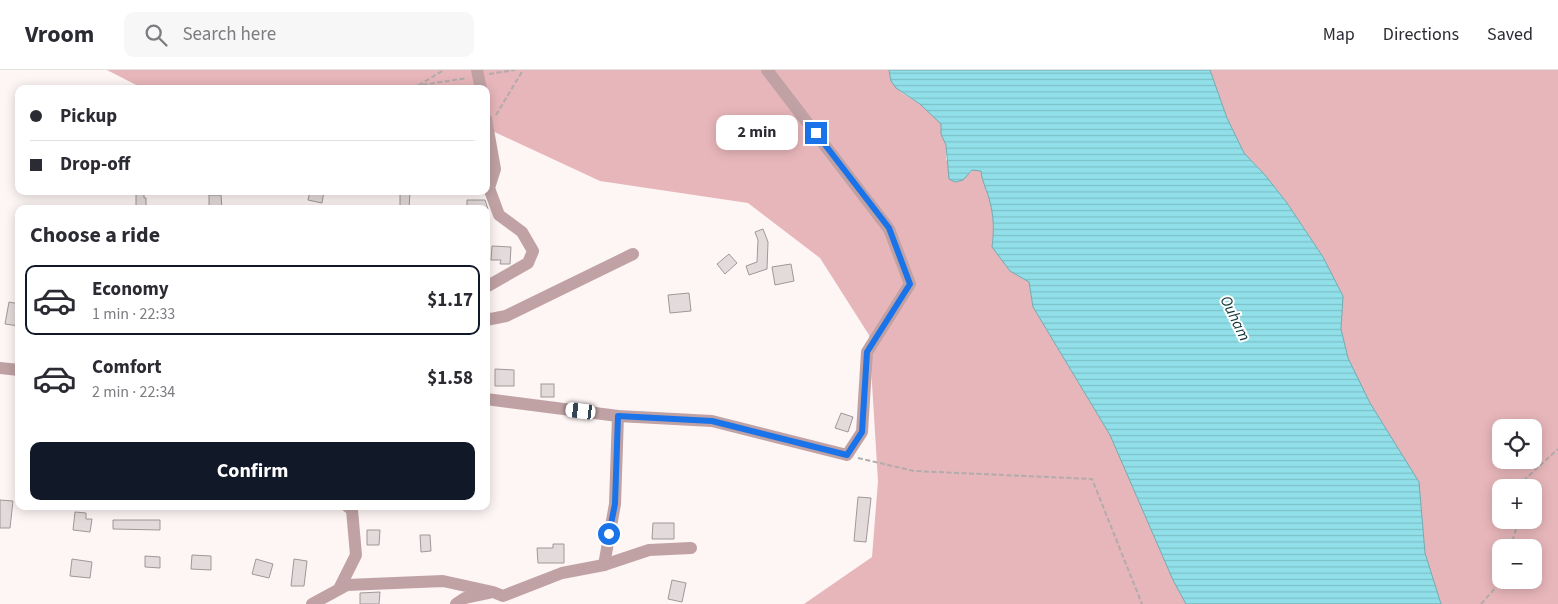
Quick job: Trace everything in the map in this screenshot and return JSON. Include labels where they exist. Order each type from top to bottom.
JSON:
[{"type":"street","points":[[490,400],[618,416],[712,421],[847,455],[862,432],[867,352],[910,284],[889,228],[767,70]]},
{"type":"street","points":[[490,139],[495,169],[490,185]]},
{"type":"street","points":[[490,191],[499,215],[522,232],[534,251],[528,263],[490,285]]},
{"type":"street","points":[[490,316],[506,316],[633,254]]},
{"type":"street","points":[[0,368],[15,370]]},
{"type":"street","points":[[604,564],[615,504],[618,416]]},
{"type":"street","points":[[337,591],[356,555],[352,510]]},
{"type":"street","points":[[312,604],[347,585],[443,581],[503,596],[562,572],[604,564],[648,550],[690,548]]},
{"type":"street","points":[[456,604],[465,598],[493,592]]},
{"type":"path","points":[[417,85],[444,70]]},
{"type":"path","points":[[423,85],[479,78],[515,70]]},
{"type":"path","points":[[490,119],[498,113],[523,70]]},
{"type":"path","points":[[1524,479],[1558,449]]},
{"type":"path","points":[[847,455],[914,470],[1092,479],[1142,604]]},
{"type":"path","points":[[1481,604],[1494,589]]},
{"type":"shaded area","points":[[107,70],[889,70],[891,81],[902,93],[920,104],[941,124],[941,134],[946,145],[946,160],[967,175],[972,170],[981,171],[992,213],[992,247],[1010,271],[1029,281],[1033,307],[1110,435],[1173,580],[1186,604],[804,604],[872,557],[878,481],[869,335],[820,258],[748,203],[600,181],[490,130],[490,85],[136,85]]},
{"type":"shaded area","points":[[1210,70],[1558,70],[1558,604],[1441,604],[1425,553],[1419,482],[1370,403],[1348,358],[1341,329],[1343,296],[1323,257],[1287,203],[1265,175],[1244,153],[1227,118]]},
{"type":"water","name":"Ouham","points":[[889,70],[1210,70],[1227,118],[1244,153],[1265,175],[1287,203],[1323,257],[1343,296],[1341,329],[1348,358],[1370,403],[1419,482],[1425,553],[1441,604],[1186,604],[1173,580],[1110,435],[1033,307],[1029,282],[1010,271],[992,247],[992,213],[981,171],[972,170],[963,180],[955,182],[949,179],[946,145],[941,134],[941,124],[920,104],[896,88],[891,81]]},
{"type":"building","points":[[136,195],[144,195],[146,205],[136,205]]},
{"type":"building","points":[[209,195],[221,195],[222,205],[209,205]]},
{"type":"building","points":[[309,195],[323,195],[322,203],[308,200]]},
{"type":"building","points":[[400,195],[410,195],[409,205],[400,205]]},
{"type":"building","points":[[467,200],[485,200],[487,205],[467,205]]},
{"type":"building","points":[[763,229],[768,242],[767,269],[749,275],[746,266],[757,262],[758,240],[755,232]]},
{"type":"building","points":[[492,246],[511,247],[510,264],[500,264],[501,260],[491,260]]},
{"type":"building","points":[[729,254],[737,263],[725,274],[717,264]]},
{"type":"building","points":[[791,264],[794,281],[775,285],[772,267]]},
{"type":"building","points":[[689,293],[691,311],[670,313],[668,295]]},
{"type":"building","points":[[9,302],[15,303],[15,325],[5,324]]},
{"type":"building","points":[[495,369],[514,370],[514,386],[495,386]]},
{"type":"building","points":[[541,384],[554,384],[554,397],[541,397]]},
{"type":"building","points":[[841,413],[853,417],[848,432],[835,428]]},
{"type":"building","points":[[858,497],[871,498],[866,542],[854,541]]},
{"type":"building","points":[[0,500],[13,501],[10,528],[0,528]]},
{"type":"building","points":[[75,512],[86,513],[86,519],[92,519],[90,532],[73,530]]},
{"type":"building","points":[[113,520],[160,520],[160,530],[113,529]]},
{"type":"building","points":[[653,523],[674,523],[674,539],[652,539]]},
{"type":"building","points":[[367,530],[380,530],[379,545],[367,545]]},
{"type":"building","points":[[420,535],[430,535],[431,551],[421,552]]},
{"type":"building","points":[[553,544],[564,544],[564,563],[538,563],[537,548],[553,548]]},
{"type":"building","points":[[192,555],[211,556],[211,570],[191,569]]},
{"type":"building","points":[[145,556],[160,557],[160,568],[145,567]]},
{"type":"building","points":[[72,559],[92,562],[90,578],[70,576]]},
{"type":"building","points":[[256,559],[273,564],[269,578],[252,574]]},
{"type":"building","points":[[294,559],[307,561],[304,586],[291,586]]},
{"type":"building","points":[[672,580],[686,583],[682,602],[668,599]]},
{"type":"building","points":[[380,592],[379,604],[360,604],[360,593]]},
{"type":"route","points":[[609,534],[615,504],[618,416],[712,421],[847,455],[862,432],[867,352],[910,284],[889,228],[816,133]]}]
